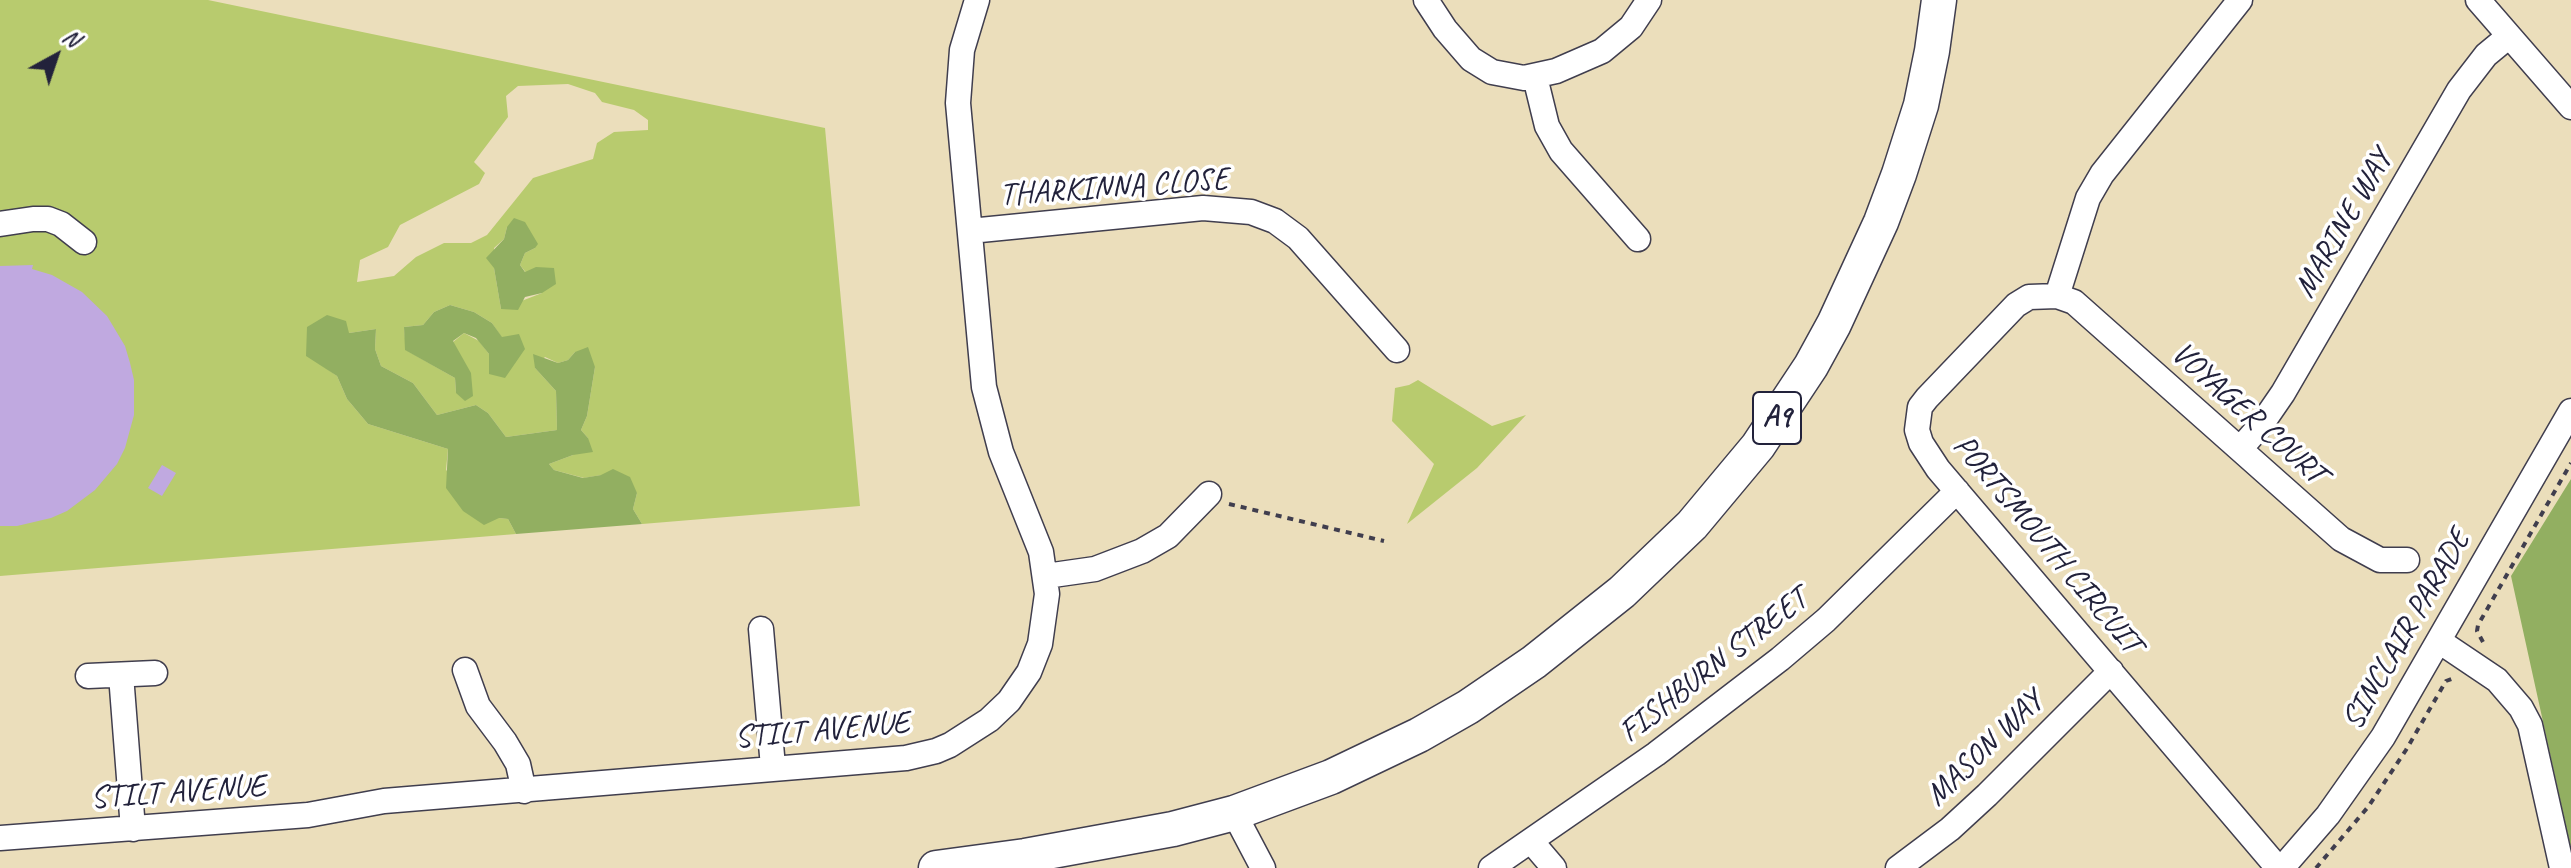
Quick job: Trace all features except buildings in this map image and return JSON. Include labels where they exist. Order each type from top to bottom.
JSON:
[{"type":"highway","name":"A9","points":[[936,868],[1116,841],[1234,813],[1370,760],[1419,735],[1534,662],[1602,609],[1660,556],[1708,505],[1758,446],[1811,366],[1861,267],[1899,174],[1921,105],[1939,0]]},
{"type":"street","name":"STILT AVENUE","points":[[0,838],[308,815],[384,801],[921,756],[977,730],[1009,701],[1029,672],[1043,630],[1047,594],[1036,536],[1009,475],[987,403],[958,85],[964,39],[977,0]]},
{"type":"street","points":[[1426,0],[1455,42],[1480,66],[1503,76],[1535,77],[1602,51],[1631,27],[1649,0]]},
{"type":"street","points":[[2057,296],[2088,198],[2102,174],[2240,0]]},
{"type":"street","points":[[2478,0],[2571,107]]},
{"type":"street","name":"MARINE WAY","points":[[2240,449],[2283,393],[2459,90],[2479,63],[2509,36]]},
{"type":"street","points":[[1535,77],[1547,126],[1561,151],[1638,239]]},
{"type":"street","name":"THARKINNA CLOSE","points":[[970,231],[1203,208],[1251,212],[1275,221],[1298,238],[1397,350]]},
{"type":"street","points":[[0,224],[48,219],[61,224],[84,242]]},
{"type":"street","name":"VOYAGER COURT","points":[[2057,296],[2074,302],[2341,539],[2380,560],[2407,560]]},
{"type":"street","name":"PORTSMOUTH CIRCUIT","points":[[2057,296],[2029,297],[2016,305],[1920,407],[1917,430],[1921,443],[1957,491],[2280,868]]},
{"type":"street","name":"SINCLAIR PARADE","points":[[2280,868],[2328,815],[2383,737],[2571,411]]},
{"type":"street","name":"FISHBURN STREET","points":[[1491,868],[1656,754],[1780,659],[1826,620],[1957,491]]},
{"type":"street","points":[[1046,576],[1095,569],[1142,551],[1168,536],[1209,494]]},
{"type":"street","points":[[761,629],[773,767]]},
{"type":"street","points":[[2439,641],[2497,680],[2521,708],[2530,725],[2562,868]]},
{"type":"street","points":[[465,670],[478,706],[518,764],[524,791]]},
{"type":"street","name":"MASON WAY","points":[[1898,868],[1950,829],[2111,671]]},
{"type":"street","points":[[88,676],[155,673]]},
{"type":"street","points":[[121,675],[133,829]]},
{"type":"street","points":[[1234,813],[1263,868]]},
{"type":"street","points":[[1531,841],[1554,868]]},
{"type":"path","points":[[2482,652],[2486,645],[2479,637],[2478,625],[2571,463]]},
{"type":"path","points":[[1209,494],[1232,505],[1384,541]]},
{"type":"path","points":[[2316,868],[2368,807],[2446,681],[2460,677]]},
{"type":"green space","points":[[0,0],[208,0],[825,128],[860,506],[642,524],[633,509],[637,493],[601,475],[584,478],[554,470],[549,464],[573,455],[588,438],[581,430],[587,416],[595,367],[575,352],[568,360],[558,363],[545,357],[535,368],[556,391],[557,430],[506,437],[488,413],[476,405],[437,415],[413,383],[381,366],[375,349],[376,329],[349,333],[323,366],[337,376],[347,399],[368,424],[448,449],[446,470],[499,518],[508,519],[516,534],[0,576]],"holes":[[[568,84],[595,93],[602,102],[634,110],[648,120],[648,130],[614,132],[597,143],[593,159],[533,178],[487,235],[471,243],[444,243],[416,257],[394,276],[357,282],[360,260],[388,247],[400,225],[479,184],[485,173],[474,162],[508,117],[506,96],[518,86]],[[507,227],[535,248],[525,253],[520,265],[542,293],[501,309],[494,248],[504,239]],[[450,305],[474,312],[492,323],[502,338],[489,354],[479,341],[464,333],[453,342],[456,350],[456,393],[455,378],[406,350],[404,327],[423,325],[434,312]]]},
{"type":"green space","points":[[514,218],[525,222],[538,244],[525,253],[520,265],[525,272],[536,267],[554,268],[556,284],[542,293],[525,297],[518,310],[501,309],[494,268],[486,258],[504,239],[507,227]]},
{"type":"green space","points":[[450,305],[474,312],[492,323],[502,337],[519,334],[525,349],[505,378],[489,374],[489,354],[476,338],[464,333],[453,341],[471,373],[473,396],[465,401],[456,393],[455,378],[405,350],[404,327],[423,325],[434,312]]},
{"type":"green space","points":[[327,315],[346,321],[349,333],[376,329],[375,349],[381,366],[413,383],[437,415],[476,405],[488,413],[506,437],[557,430],[556,391],[535,368],[533,354],[558,363],[588,347],[595,367],[587,416],[581,430],[593,452],[549,464],[554,470],[583,478],[613,469],[630,477],[637,493],[633,509],[642,524],[516,534],[508,519],[499,518],[484,525],[463,511],[446,488],[448,449],[368,424],[347,399],[337,376],[306,356],[307,327]]},
{"type":"green space","points":[[1418,380],[1492,426],[1526,415],[1477,468],[1407,524],[1434,464],[1392,421],[1395,388]]},
{"type":"green space","points":[[2571,479],[2571,849],[2511,576]]}]
